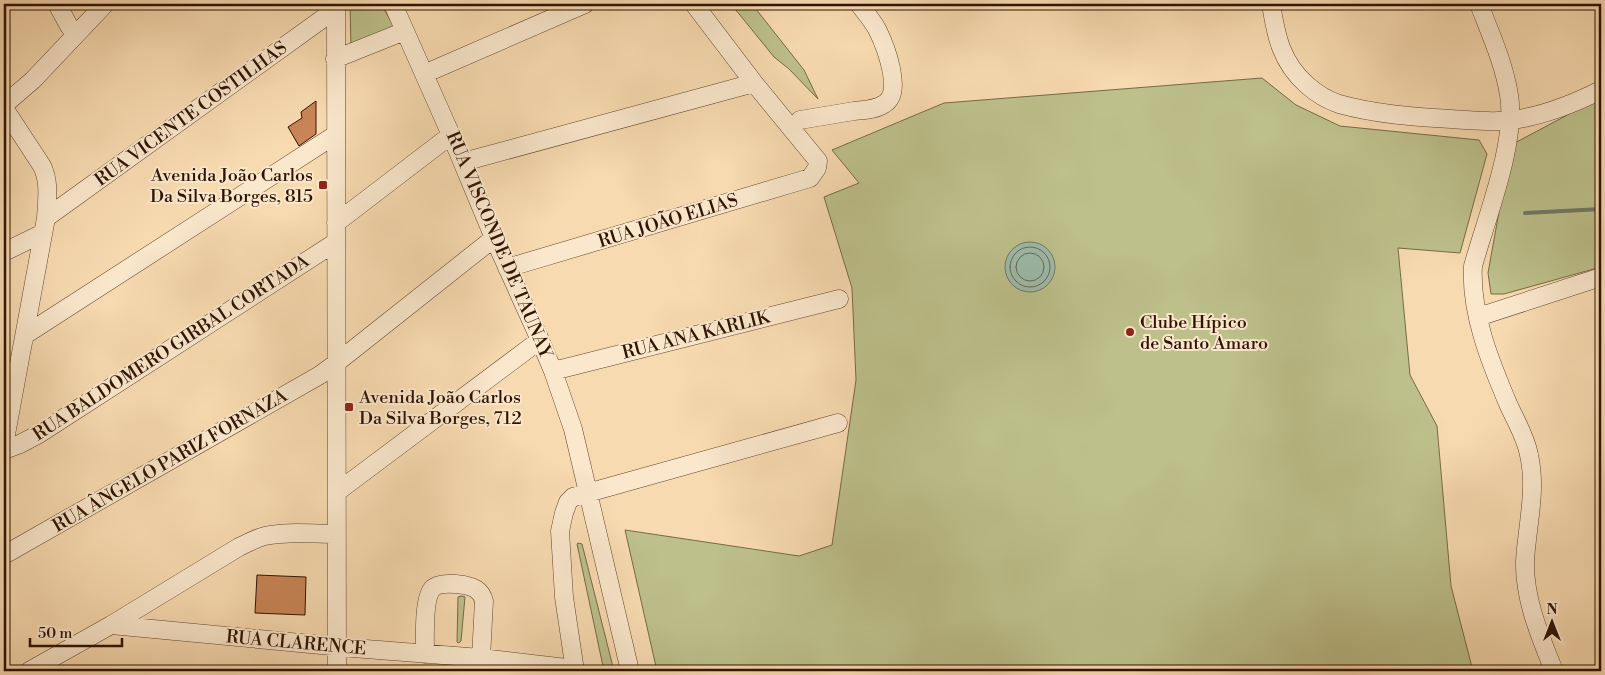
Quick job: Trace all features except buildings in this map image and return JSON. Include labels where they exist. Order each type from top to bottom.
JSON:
[{"type":"street","points":[[57,4],[69,26],[76,34]]},
{"type":"street","points":[[4,445],[45,225],[48,190],[46,174],[4,106],[33,80],[105,4]]},
{"type":"street","name":"RUA VISCONDE DE TAUNAY","points":[[393,4],[553,371],[573,429],[630,671]]},
{"type":"street","points":[[424,74],[585,4]]},
{"type":"street","points":[[462,162],[754,83],[694,4]]},
{"type":"street","points":[[800,120],[882,106],[892,94],[891,67],[888,54],[877,29],[859,4]]},
{"type":"street","points":[[1271,4],[1276,37],[1284,56],[1293,70],[1320,96],[1338,103],[1374,112],[1416,117],[1510,121],[1534,117],[1601,90]]},
{"type":"street","points":[[1479,4],[1506,80],[1510,97],[1510,121],[1501,171],[1473,266],[1472,281],[1483,337],[1529,453],[1532,483],[1525,563],[1526,581],[1538,630],[1554,671]]},
{"type":"street","points":[[336,7],[337,671]]},
{"type":"street","name":"RUA VICENTE COSTILHAS","points":[[4,252],[45,225],[336,7]]},
{"type":"street","points":[[335,59],[405,31]]},
{"type":"street","name":"RUA JOÃO ELIAS","points":[[507,268],[810,178],[817,168],[818,161],[754,83]]},
{"type":"street","points":[[25,335],[335,135]]},
{"type":"street","points":[[336,223],[451,135]]},
{"type":"street","name":"RUA ÂNGELO PARIZ FORNAZA","points":[[4,556],[130,485],[336,364],[494,238]]},
{"type":"street","name":"RUA BALDOMERO GIRBAL CORTADA","points":[[4,450],[40,434],[336,242]]},
{"type":"street","points":[[1478,317],[1601,277]]},
{"type":"street","name":"RUA ANA KARLIK","points":[[553,371],[839,299]]},
{"type":"street","points":[[337,492],[540,340]]},
{"type":"street","points":[[575,670],[564,588],[560,531],[568,502],[573,497],[838,423]]},
{"type":"street","points":[[29,671],[111,625],[239,547],[254,540],[281,534],[336,534]]},
{"type":"street","points":[[425,654],[427,603],[431,591],[438,586],[457,584],[474,587],[482,594],[484,600],[482,658]]},
{"type":"street","name":"RUA CLARENCE","points":[[111,625],[337,647],[482,658],[575,670]]},
{"type":"green space","points":[[350,4],[381,4],[396,30],[351,47]]},
{"type":"green space","points":[[731,4],[752,4],[804,70],[818,99],[789,69],[774,57]]},
{"type":"green space","name":"Clube Hípico de Santo Amaro","points":[[1262,78],[1296,105],[1340,126],[1479,140],[1487,154],[1460,253],[1398,248],[1410,375],[1437,426],[1451,586],[1473,671],[657,671],[625,530],[799,556],[832,545],[856,380],[852,288],[824,197],[859,183],[832,150],[944,103]]},
{"type":"green space","points":[[1601,97],[1601,267],[1504,294],[1491,294],[1488,273],[1511,145]]},
{"type":"green space","points":[[578,543],[582,544],[614,671],[604,671]]},
{"type":"green space","points":[[458,597],[465,597],[461,641],[459,643],[457,642]]},
{"type":"water","points":[[1025,242],[1035,242],[1048,249],[1055,262],[1055,272],[1048,285],[1035,292],[1025,292],[1016,288],[1009,281],[1005,272],[1005,262],[1009,253],[1016,246]]},
{"type":"waterway","points":[[1525,213],[1601,209]]},
{"type":"place","name":"Avenida João Carlos Da Silva Borges, 815","points":[[323,185]]},
{"type":"place","name":"Clube Hípico de Santo Amaro","points":[[1130,332]]},
{"type":"place","name":"Avenida João Carlos Da Silva Borges, 712","points":[[349,407]]}]
